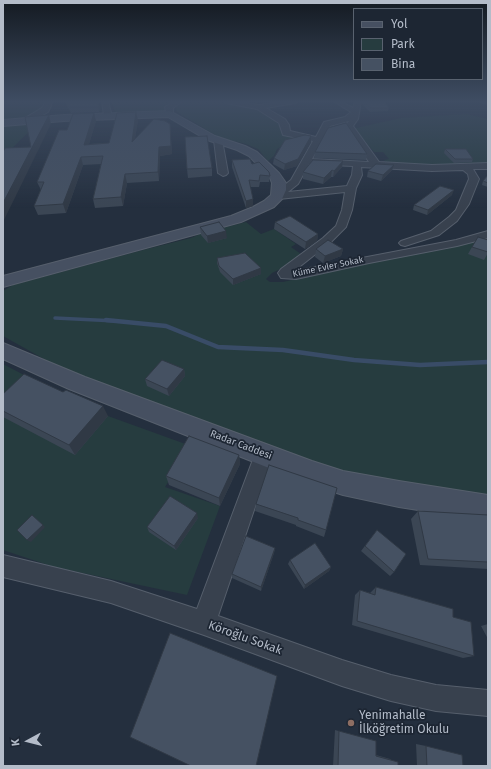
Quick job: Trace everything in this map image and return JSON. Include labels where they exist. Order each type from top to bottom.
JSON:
[{"type":"street","points":[[210,137],[248,151],[259,160],[278,179],[279,190],[277,196]]},
{"type":"street","points":[[304,137],[318,140]]},
{"type":"street","points":[[3,282],[236,219],[258,210],[269,204],[295,182],[320,137]]},
{"type":"street","points":[[356,137],[376,165]]},
{"type":"street","points":[[218,140],[223,173]]},
{"type":"street","points":[[307,161],[432,168],[466,168],[488,166]]},
{"type":"street","name":"Küme Evler Sokak","points":[[357,164],[357,175],[351,188],[347,210],[341,227],[284,273],[288,276],[296,276],[369,259],[457,243],[488,234]]},
{"type":"street","name":"Küme Evler Sokak","points":[[369,259],[396,246],[430,236],[454,219],[464,204],[473,182],[473,176],[466,168]]},
{"type":"street","points":[[277,196],[351,188]]},
{"type":"street","name":"Radar Caddesi","points":[[3,350],[77,383],[312,473],[343,483],[399,494],[488,508]]},
{"type":"street","points":[[204,623],[264,454]]},
{"type":"street","name":"Köroğlu Sokak","points":[[3,566],[111,592],[204,623],[342,673],[391,688],[436,698],[488,703]]},
{"type":"green space","points":[[3,137],[24,137],[7,153],[3,157]]},
{"type":"green space","points":[[218,137],[298,137],[305,141],[284,145],[277,149],[274,156],[268,161],[258,149],[246,144]]},
{"type":"green space","points":[[361,137],[488,137],[488,164],[449,166],[387,163],[384,160],[389,159],[383,152],[374,152]]},
{"type":"green space","points":[[246,222],[261,234],[274,229],[296,244],[291,247],[301,254],[291,264],[272,273],[266,279],[270,282],[283,282],[379,260],[447,249],[488,236],[488,499],[339,471],[227,432],[53,364],[3,336],[3,291],[13,285]]},
{"type":"green space","points":[[3,364],[26,376],[3,411]]},
{"type":"green space","points":[[72,400],[108,416],[191,446],[165,487],[220,506],[187,595],[54,567],[3,550],[3,417]]},
{"type":"building","points":[[29,137],[38,137],[3,203],[3,152],[5,148],[31,147]]},
{"type":"building","points":[[56,137],[87,137],[84,145],[109,143],[111,137],[133,137],[132,142],[137,137],[171,137],[171,146],[159,147],[158,172],[125,174],[121,197],[93,199],[103,156],[81,157],[63,204],[34,206],[44,182],[37,182]]},
{"type":"building","points":[[185,137],[207,137],[212,168],[187,169]]},
{"type":"building","points":[[297,137],[310,137],[298,159],[285,164],[274,158],[285,140]]},
{"type":"building","points":[[323,137],[355,137],[367,154],[315,152]]},
{"type":"building","points":[[445,149],[466,149],[473,159],[455,159]]},
{"type":"building","points":[[250,159],[252,164],[259,162],[269,172],[270,176],[260,175],[259,181],[249,180],[253,199],[246,201],[232,160]]},
{"type":"building","points":[[313,160],[343,161],[334,171],[332,170],[324,178],[303,172]]},
{"type":"building","points":[[376,164],[394,165],[383,175],[368,171]]},
{"type":"building","points":[[488,175],[488,183],[483,181]]},
{"type":"building","points":[[440,186],[454,190],[428,210],[414,205]]},
{"type":"building","points":[[290,216],[318,234],[306,242],[275,222]]},
{"type":"building","points":[[219,222],[226,231],[207,236],[200,227]]},
{"type":"building","points":[[478,237],[488,240],[488,252],[472,247]]},
{"type":"building","points":[[328,240],[343,249],[325,256],[316,249]]},
{"type":"building","points":[[245,253],[261,268],[233,279],[219,266],[217,258]]},
{"type":"building","points":[[162,360],[184,369],[167,389],[145,379]]},
{"type":"building","points":[[24,374],[63,392],[66,390],[103,406],[69,445],[3,411],[3,394]]},
{"type":"building","points":[[189,436],[239,455],[219,498],[166,476]]},
{"type":"building","points":[[269,465],[337,488],[326,530],[298,520],[298,518],[256,504]]},
{"type":"building","points":[[170,496],[197,513],[174,546],[147,527]]},
{"type":"building","points":[[418,511],[488,515],[488,562],[428,559]]},
{"type":"building","points":[[32,515],[43,525],[27,540],[17,530]]},
{"type":"building","points":[[377,530],[406,554],[394,572],[365,546]]},
{"type":"building","points":[[246,536],[275,548],[261,587],[232,574]]},
{"type":"building","points":[[315,543],[331,567],[305,585],[290,560]]},
{"type":"building","points":[[376,587],[453,609],[453,617],[471,622],[474,656],[357,621],[360,590],[375,595]]},
{"type":"building","points":[[170,633],[277,676],[256,766],[191,766],[130,737]]},
{"type":"building","points":[[339,731],[376,741],[376,756],[398,762],[398,766],[338,766]]},
{"type":"building","points":[[426,746],[462,755],[463,766],[427,766]]},
{"type":"waterway","points":[[55,318],[116,321]]},
{"type":"waterway","points":[[106,320],[116,321]]},
{"type":"waterway","points":[[116,321],[166,326],[218,347],[283,350],[354,360],[420,365],[488,362]]},
{"type":"place","name":"Yenimahalle İlköğretim Okulu","points":[[351,723]]}]
